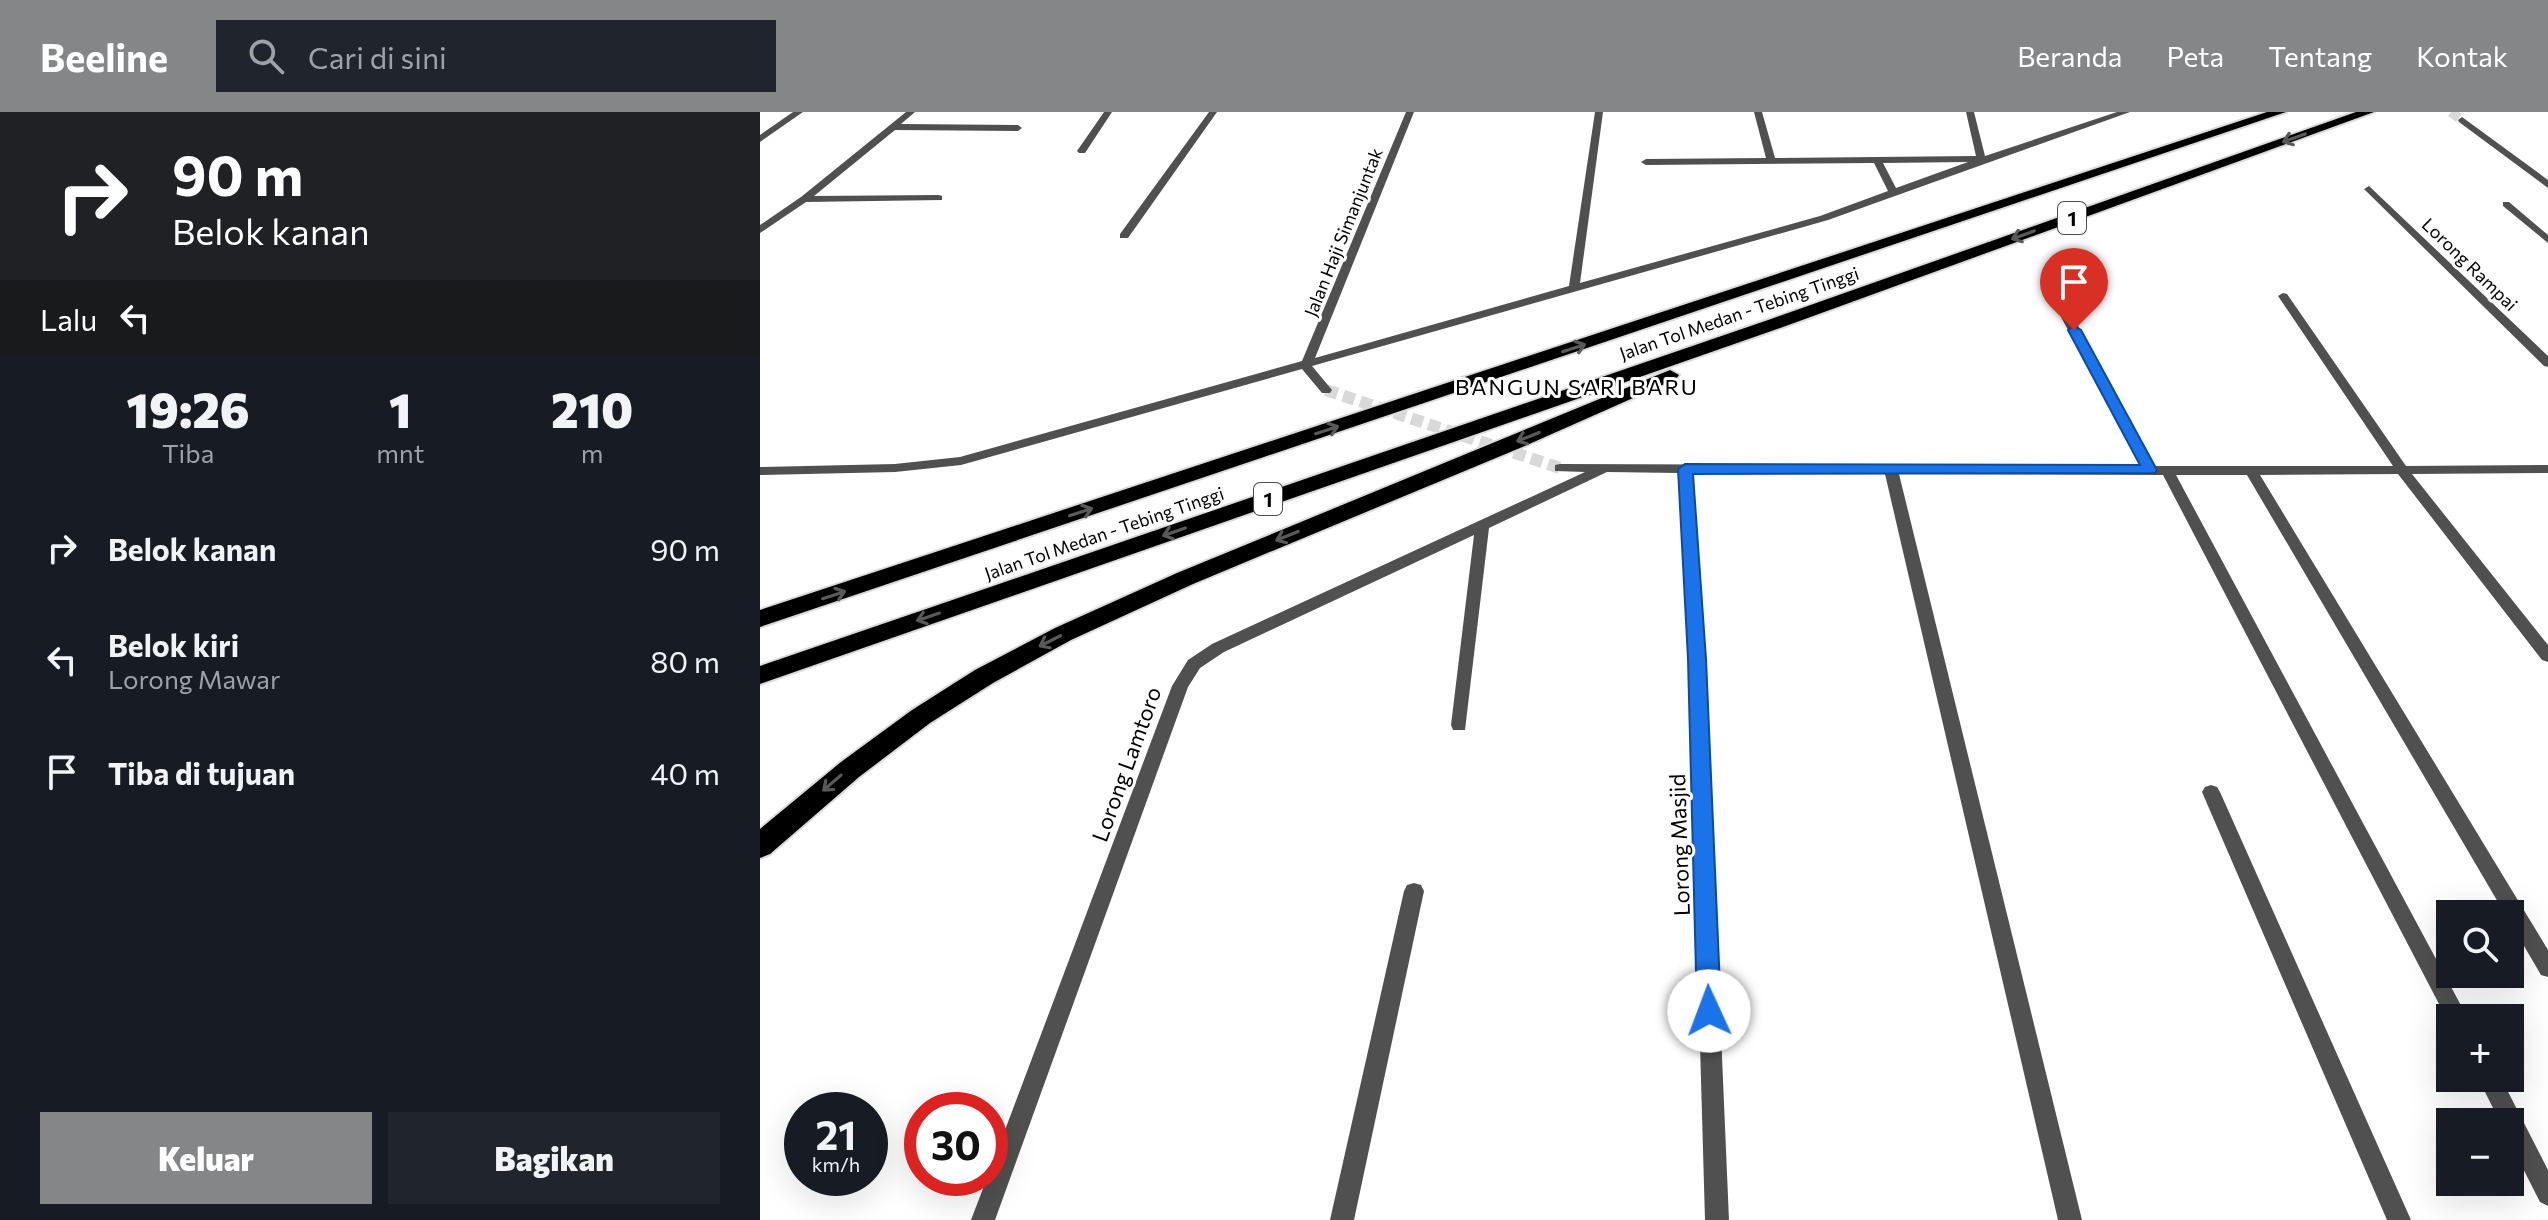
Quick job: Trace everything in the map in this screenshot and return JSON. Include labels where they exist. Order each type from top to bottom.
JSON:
[{"type":"highway","name":"Jalan Tol Medan - Tebing Tinggi","points":[[760,619],[2280,112]]},
{"type":"highway","name":"Jalan Tol Medan - Tebing Tinggi","points":[[760,675],[1777,323],[2368,112]]},
{"type":"highway","points":[[760,846],[843,773],[895,736],[946,700],[1047,642],[1159,589],[1619,398],[1777,323]]},
{"type":"street","points":[[760,139],[799,112]]},
{"type":"street","points":[[760,230],[804,199],[911,112]]},
{"type":"street","points":[[1082,151],[1108,112]]},
{"type":"street","points":[[1124,236],[1213,112]]},
{"type":"street","name":"Jalan Haji Simanjuntak","points":[[1306,365],[1410,112]]},
{"type":"street","points":[[1574,289],[1599,112]]},
{"type":"street","points":[[1758,112],[1771,161]]},
{"type":"street","points":[[1970,112],[1981,159]]},
{"type":"street","points":[[2091,112],[2098,121]]},
{"type":"street","points":[[760,471],[910,468],[961,461],[1824,218],[1953,173],[1981,159],[2126,112]]},
{"type":"street","points":[[2462,120],[2548,185]]},
{"type":"street","points":[[892,127],[1018,128]]},
{"type":"street","points":[[1646,162],[1981,159]]},
{"type":"street","points":[[1878,161],[1893,192]]},
{"type":"street","name":"Lorong Rampai","points":[[2369,189],[2548,363]]},
{"type":"street","points":[[804,199],[939,198]]},
{"type":"street","points":[[2506,204],[2548,240]]},
{"type":"street","points":[[2283,296],[2403,471],[2548,656]]},
{"type":"street","points":[[2059,302],[2159,470],[2449,1004]]},
{"type":"street","points":[[1306,365],[1326,390]]},
{"type":"street","points":[[1560,468],[2548,469]]},
{"type":"street","name":"Lorong Lamtoro","points":[[983,1220],[1180,686],[1194,664],[1218,648],[1605,468]]},
{"type":"street","name":"Lorong Masjid","points":[[1685,469],[1697,659],[1717,1220]]},
{"type":"street","points":[[1891,470],[2070,1220]]},
{"type":"street","points":[[2251,471],[2548,968]]},
{"type":"street","points":[[1459,725],[1482,525]]},
{"type":"street","points":[[2211,792],[2399,1220]]},
{"type":"street","points":[[1342,1220],[1414,891]]},
{"type":"street","points":[[2496,1092],[2548,1194]]},
{"type":"tunnel","points":[[2451,112],[2462,120]]},
{"type":"tunnel","points":[[1326,390],[1560,468]]},
{"type":"district","name":"BANGUN SARI BARU","points":[[1577,386]]},
{"type":"route","points":[[1709,1011],[1697,659],[1685,469],[2150,470],[2074,330]]}]
